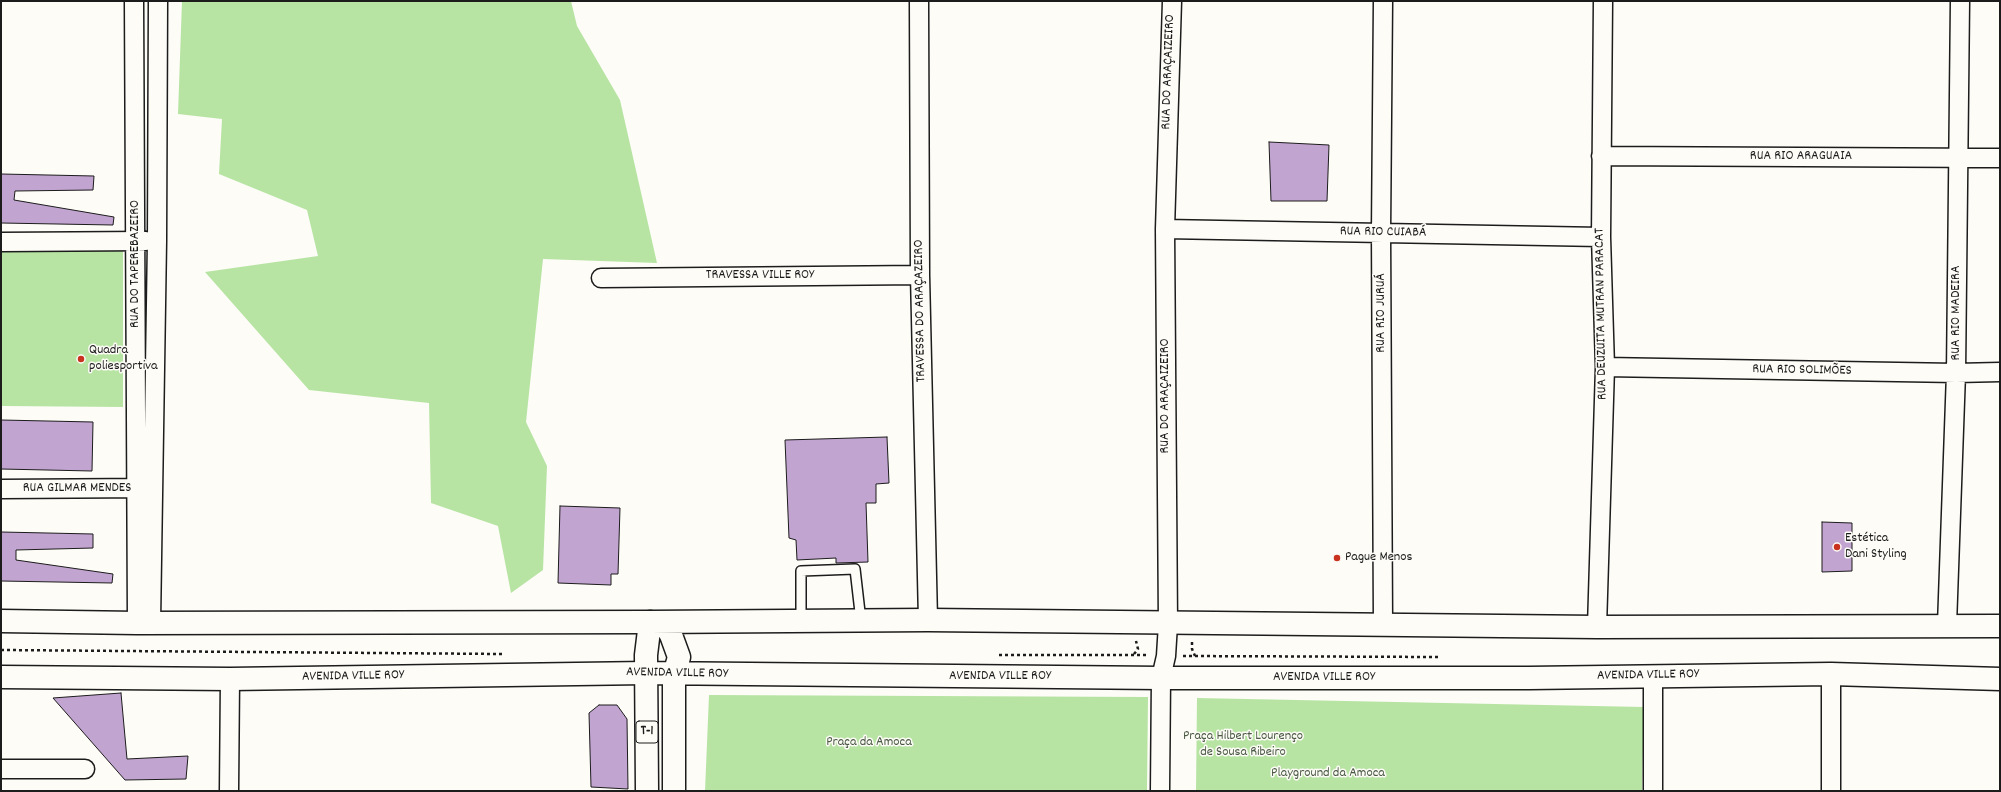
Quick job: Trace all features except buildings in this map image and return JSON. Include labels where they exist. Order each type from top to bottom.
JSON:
[{"type":"main road","points":[[1,621],[144,623],[928,620],[1168,624],[1383,624],[1597,627],[2000,626]]},
{"type":"main road","points":[[646,673],[646,649],[657,622]]},
{"type":"main road","points":[[657,622],[671,635],[679,658],[674,674]]},
{"type":"main road","name":"AVENIDA VILLE ROY","points":[[1,677],[230,679],[646,673],[1161,678],[1529,678],[1653,675],[1830,674],[2000,679]]},
{"type":"main road","name":"T-1","points":[[646,673],[647,791]]},
{"type":"main road","name":"T-1","points":[[674,674],[674,791]]},
{"type":"street","name":"RUA DO TAPEREBAZEIRO","points":[[134,1],[136,240],[144,488],[144,623]]},
{"type":"street","name":"RUA DO TAPEREBAZEIRO","points":[[144,488],[157,241],[158,1]]},
{"type":"street","name":"TRAVESSA DO ARAÇAZEIRO","points":[[919,1],[920,275],[928,620]]},
{"type":"street","name":"RUA DO ARAÇAIZEIRO","points":[[1160,791],[1161,678],[1166,656],[1168,624],[1165,229],[1172,1]]},
{"type":"street","name":"RUA RIO JURUÁ","points":[[1383,1],[1381,232],[1383,624]]},
{"type":"street","name":"RUA DEUZUITA MUTRAN PARACAT","points":[[1597,627],[1604,367],[1601,237],[1603,1]]},
{"type":"street","name":"RUA RIO MADEIRA","points":[[1947,625],[1956,373],[1960,1]]},
{"type":"street","name":"RUA RIO ARAGUAIA","points":[[1601,156],[2000,158]]},
{"type":"street","name":"RUA RIO CUIABÁ","points":[[1165,229],[1601,237]]},
{"type":"street","points":[[1,242],[157,241]]},
{"type":"street","name":"TRAVESSA VILLE ROY","points":[[601,278],[920,275]]},
{"type":"street","name":"RUA RIO SOLIMÕES","points":[[1604,367],[1956,373],[2000,372]]},
{"type":"street","name":"RUA GILMAR MENDES","points":[[1,489],[144,488]]},
{"type":"street","points":[[1830,674],[1831,791]]},
{"type":"street","points":[[1653,675],[1653,791]]},
{"type":"street","points":[[229,791],[230,679]]},
{"type":"street","points":[[1,770],[85,769]]},
{"type":"lane","points":[[801,621],[801,571],[856,569],[861,621]]},
{"type":"path","points":[[1194,637],[1192,644],[1195,656]]},
{"type":"path","points":[[1134,654],[1138,649],[1135,639]]},
{"type":"green space","points":[[182,1],[571,1],[577,26],[620,100],[657,263],[543,259],[526,422],[547,466],[543,570],[511,593],[498,526],[431,503],[429,403],[309,390],[205,272],[318,256],[307,210],[219,174],[222,119],[178,114]]},
{"type":"green space","points":[[1,250],[123,250],[123,407],[1,406]]},
{"type":"green space","name":"Praça da Amoca","points":[[709,695],[1148,697],[1147,791],[705,791]]},
{"type":"green space","name":"Praça Hilbert Lourenço de Sousa Ribeiro","points":[[1197,698],[1644,707],[1642,791],[1196,791]]},
{"type":"place","name":"Quadra poliesportiva","points":[[81,359]]},
{"type":"place","name":"Estética Dani Styling","points":[[1837,547]]},
{"type":"place","name":"Pague Menos","points":[[1337,558]]},
{"type":"park label","name":"Playground da Amoca","points":[[1328,774]]}]
